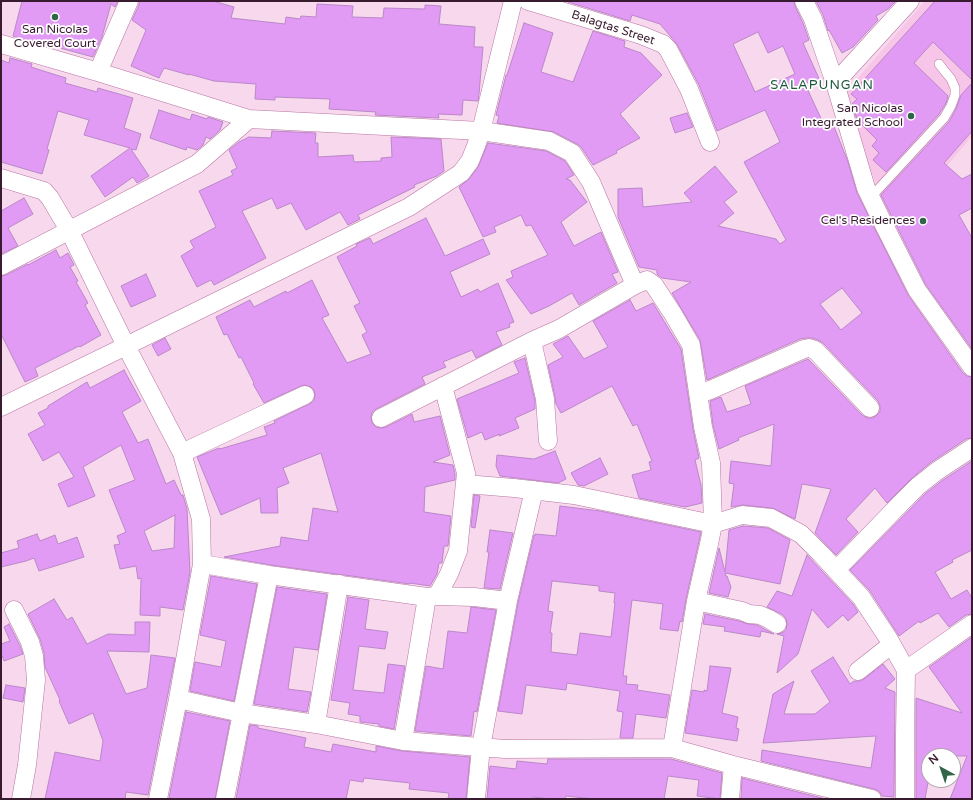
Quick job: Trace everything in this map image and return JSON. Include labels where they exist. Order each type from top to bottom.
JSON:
[{"type":"street","points":[[98,72],[130,1]]},
{"type":"street","points":[[1,407],[409,206],[460,173],[470,161],[481,131],[513,1]]},
{"type":"street","name":"Balagtas Street","points":[[528,1],[641,35],[663,44],[668,49],[689,89],[710,142]]},
{"type":"street","points":[[804,1],[813,19],[835,83],[866,188],[917,290],[972,367]]},
{"type":"street","points":[[835,83],[910,1]]},
{"type":"street","points":[[1,44],[98,72],[249,119],[481,131],[549,141],[572,153],[592,182],[635,285]]},
{"type":"street","points":[[1,266],[197,164],[249,119]]},
{"type":"street","points":[[1,178],[44,192],[50,198],[69,230],[126,346],[182,453],[201,519],[202,564],[158,799]]},
{"type":"street","points":[[381,418],[532,341],[559,329],[635,285],[647,280],[654,285],[691,345],[703,427],[711,463],[713,524],[696,601],[672,748]]},
{"type":"street","points":[[532,341],[545,399],[548,442]]},
{"type":"street","points":[[698,390],[708,391],[809,348],[815,350],[870,408]]},
{"type":"street","points":[[403,741],[432,596],[449,574],[458,551],[466,473],[443,386]]},
{"type":"street","points":[[182,453],[305,395]]},
{"type":"street","points":[[836,570],[918,486],[937,471],[972,448]]},
{"type":"street","points":[[465,484],[574,495],[713,524],[742,515],[772,518],[801,534],[861,597],[888,638],[906,670],[905,799]]},
{"type":"street","points":[[476,799],[481,746],[508,601],[534,490]]},
{"type":"street","points":[[202,564],[269,575],[432,596],[474,597],[508,601]]},
{"type":"street","points":[[225,799],[269,575]]},
{"type":"street","points":[[316,724],[339,584]]},
{"type":"street","points":[[696,601],[742,611],[749,614],[760,615],[777,624]]},
{"type":"street","points":[[14,610],[30,642],[34,656],[36,680],[27,765],[21,799]]},
{"type":"street","points":[[906,670],[972,624]]},
{"type":"street","points":[[858,671],[891,645]]},
{"type":"street","points":[[178,698],[241,713],[316,724],[403,741],[505,749],[672,748],[872,799]]},
{"type":"street","points":[[730,799],[733,764]]},
{"type":"lane","points":[[871,197],[944,118],[951,106],[955,95],[955,88],[951,79],[939,64]]},
{"type":"shaded area","name":"San Nicolas Integrated School","points":[[925,1],[972,1],[972,136],[918,200],[888,217],[843,95]]},
{"type":"building","points":[[22,1],[118,1],[115,7],[111,4],[102,37],[93,57],[38,42],[38,44],[13,36]]},
{"type":"building","points":[[139,1],[213,1],[234,7],[231,18],[285,24],[286,17],[300,19],[301,16],[316,17],[317,4],[353,6],[352,17],[383,18],[384,8],[425,9],[425,5],[441,6],[439,24],[475,27],[474,47],[483,47],[478,101],[463,100],[462,115],[438,114],[439,118],[375,115],[376,112],[329,109],[330,99],[275,97],[275,100],[255,99],[256,84],[214,81],[164,68],[159,78],[131,66],[146,30],[132,20],[139,5]]},
{"type":"building","points":[[565,1],[794,1],[809,40],[803,43],[821,83],[815,79],[805,84],[825,127],[833,124],[848,162],[857,193],[908,295],[963,373],[972,377],[972,438],[966,439],[930,463],[911,479],[887,503],[875,488],[846,519],[858,532],[836,555],[815,533],[831,489],[802,484],[795,519],[772,508],[743,505],[731,507],[734,484],[729,483],[731,461],[771,466],[774,424],[738,438],[739,440],[719,449],[713,425],[710,401],[721,397],[727,412],[751,404],[745,386],[808,359],[862,415],[867,418],[873,418],[880,411],[878,401],[823,343],[812,338],[800,339],[707,380],[700,340],[672,293],[691,282],[662,278],[657,274],[657,270],[639,267],[618,217],[618,189],[642,188],[643,207],[692,202],[684,193],[715,166],[737,192],[724,202],[734,213],[718,226],[776,239],[780,244],[786,240],[744,162],[780,142],[765,110],[717,131],[699,85],[677,44],[660,24],[632,15],[630,21]],"holes":[[[758,32],[768,53],[783,46],[795,74],[755,92],[733,44]],[[842,288],[862,313],[841,330],[820,304]]]},
{"type":"building","points":[[816,1],[896,1],[888,9],[876,16],[878,20],[853,47],[842,53],[829,30],[828,31],[823,15]]},
{"type":"building","points":[[935,1],[972,1],[972,80],[933,42],[914,63],[948,96],[946,103],[939,114],[886,172],[873,160],[879,153],[872,146],[877,140],[857,120],[852,104],[857,99],[851,94]]},
{"type":"building","points":[[524,23],[553,33],[541,72],[573,82],[593,31],[625,41],[624,47],[641,53],[662,75],[620,114],[640,138],[616,151],[617,153],[593,165],[581,147],[554,132],[497,123],[499,116],[496,115],[506,75]]},
{"type":"building","points":[[10,58],[32,64],[31,67],[66,78],[65,83],[97,92],[98,88],[133,98],[124,128],[141,134],[136,150],[131,149],[149,176],[137,183],[133,177],[105,197],[91,176],[130,148],[84,135],[89,120],[58,111],[47,149],[49,150],[42,174],[1,162],[1,60],[9,63]]},
{"type":"building","points":[[972,83],[972,131],[944,163],[962,179],[972,174],[972,208],[959,215],[972,238],[972,349],[926,285],[881,195],[949,122],[961,95]]},
{"type":"building","points":[[159,110],[190,120],[192,114],[223,122],[220,130],[210,139],[206,137],[203,145],[197,150],[187,147],[186,150],[150,138]]},
{"type":"building","points":[[687,113],[693,127],[675,133],[670,118]]},
{"type":"building","points":[[272,131],[316,133],[315,143],[318,143],[318,157],[353,155],[354,162],[381,161],[381,158],[392,157],[391,137],[441,139],[444,171],[437,176],[414,185],[415,187],[358,215],[360,219],[348,225],[340,212],[306,230],[291,203],[277,209],[272,198],[242,211],[266,258],[214,285],[211,280],[197,287],[181,256],[194,248],[190,241],[216,227],[199,191],[233,175],[231,171],[237,168],[229,150],[239,142],[249,137],[271,138]]},
{"type":"building","points":[[488,143],[546,151],[565,161],[574,175],[566,179],[570,180],[587,202],[561,222],[574,246],[601,232],[618,272],[612,274],[617,283],[579,305],[572,293],[531,314],[506,280],[513,277],[511,271],[548,255],[531,225],[526,226],[521,215],[494,227],[496,232],[483,237],[459,187],[469,179],[478,167]]},
{"type":"building","points":[[24,198],[33,214],[8,228],[18,246],[1,254],[1,211]]},
{"type":"building","points":[[426,218],[445,256],[483,239],[490,254],[450,272],[461,297],[478,289],[480,292],[498,283],[514,322],[509,324],[510,327],[496,332],[502,345],[476,358],[472,350],[443,362],[446,367],[422,377],[425,384],[372,412],[372,423],[376,427],[381,428],[412,414],[414,422],[440,416],[450,455],[433,462],[453,465],[455,480],[425,487],[424,512],[451,516],[448,546],[444,546],[442,563],[439,563],[437,574],[430,586],[271,565],[224,557],[280,546],[281,537],[308,541],[313,508],[338,512],[321,453],[283,468],[289,483],[277,488],[278,513],[261,513],[260,498],[221,515],[197,457],[219,448],[220,449],[267,435],[264,427],[275,423],[274,421],[314,401],[315,395],[314,390],[311,387],[305,385],[264,403],[253,384],[254,383],[241,357],[239,358],[227,334],[224,335],[216,317],[250,300],[254,307],[286,291],[287,293],[312,280],[329,315],[322,318],[347,363],[371,354],[362,335],[367,332],[354,306],[360,303],[337,257],[357,246],[356,244],[370,238],[373,244]]},
{"type":"building","points":[[56,250],[60,258],[68,253],[74,265],[70,267],[78,281],[76,282],[88,303],[85,305],[101,335],[80,347],[79,346],[35,368],[38,376],[25,382],[1,334],[1,276],[28,265]]},
{"type":"building","points":[[146,274],[156,296],[131,307],[121,286]]},
{"type":"building","points":[[630,300],[636,311],[653,303],[681,349],[699,458],[695,460],[701,485],[702,503],[685,507],[639,498],[632,475],[651,470],[649,462],[652,461],[637,424],[633,426],[612,386],[561,413],[556,404],[548,365],[563,357],[553,344],[568,336],[584,359],[608,347],[593,321]]},
{"type":"building","points":[[165,338],[171,349],[158,356],[152,345]]},
{"type":"building","points":[[525,358],[535,401],[535,409],[515,418],[519,428],[485,440],[482,432],[468,438],[457,399],[519,373],[514,362]]},
{"type":"building","points":[[124,370],[141,401],[122,412],[138,443],[148,439],[166,484],[174,480],[181,495],[183,495],[187,509],[190,572],[183,610],[160,607],[160,616],[140,615],[141,578],[138,579],[136,566],[120,569],[114,545],[120,544],[117,536],[126,532],[109,490],[135,480],[121,445],[83,467],[95,496],[68,507],[58,484],[74,477],[59,452],[43,461],[28,434],[45,425],[38,413],[87,382],[90,388]],"holes":[[[175,515],[174,548],[152,551],[144,531]]]},
{"type":"building","points":[[555,451],[566,479],[558,483],[500,476],[496,466],[497,455],[534,459]]},
{"type":"building","points":[[600,458],[608,474],[584,486],[578,485],[571,473]]},
{"type":"building","points":[[972,461],[972,550],[952,560],[953,562],[935,572],[951,599],[967,590],[972,598],[972,614],[966,615],[949,627],[938,613],[920,623],[919,621],[899,636],[870,591],[850,570],[925,494]]},
{"type":"building","points":[[474,495],[480,496],[475,528],[471,527]]},
{"type":"building","points":[[560,506],[600,511],[701,532],[682,622],[680,621],[678,631],[660,629],[663,604],[632,600],[623,676],[627,676],[626,684],[638,685],[637,690],[670,695],[666,718],[636,714],[633,738],[620,738],[623,712],[617,711],[620,691],[567,683],[566,690],[526,685],[522,714],[498,711],[518,603],[534,535],[556,536]],"holes":[[[552,581],[599,586],[599,591],[615,593],[611,637],[580,633],[577,655],[551,652],[552,633],[550,633],[553,612],[548,611]]]},
{"type":"building","points":[[743,526],[768,528],[790,540],[780,584],[725,573],[731,587],[728,597],[709,593],[719,548],[725,572],[729,530]]},
{"type":"building","points":[[490,530],[513,533],[500,589],[484,588],[489,552],[487,552]]},
{"type":"building","points":[[37,534],[40,541],[55,535],[58,544],[77,537],[84,557],[39,571],[34,558],[1,567],[1,553],[19,548],[17,541]]},
{"type":"building","points":[[807,555],[853,604],[858,612],[848,621],[843,615],[828,628],[812,609],[798,654],[777,673],[784,636],[777,634],[786,630],[787,624],[783,615],[767,607],[777,591],[792,596]]},
{"type":"building","points":[[211,576],[257,584],[234,701],[190,691],[195,662],[221,667],[226,641],[200,635]]},
{"type":"building","points":[[277,587],[327,594],[318,650],[294,647],[288,689],[311,692],[307,712],[254,704]]},
{"type":"building","points":[[348,597],[369,600],[365,629],[388,632],[385,649],[359,646],[353,690],[384,693],[388,664],[405,666],[394,729],[379,726],[379,724],[360,722],[360,716],[348,714],[350,703],[331,700]]},
{"type":"building","points":[[54,599],[67,620],[72,617],[87,644],[108,634],[135,635],[135,622],[150,622],[149,652],[107,651],[126,694],[147,688],[151,655],[175,658],[148,795],[126,792],[125,799],[45,799],[55,752],[100,761],[103,741],[93,713],[69,724],[45,667],[44,653],[40,639],[28,614]]},
{"type":"building","points":[[471,607],[496,610],[477,712],[474,711],[471,736],[415,731],[426,666],[443,669],[448,631],[467,633]]},
{"type":"building","points":[[705,614],[757,625],[774,634],[761,631],[760,637],[724,631],[725,627],[703,624]]},
{"type":"building","points":[[9,624],[23,654],[4,661],[1,653],[1,644],[10,641],[4,627]]},
{"type":"building","points":[[972,637],[972,799],[950,799],[954,788],[961,788],[961,771],[967,756],[961,756],[961,748],[921,748],[921,788],[927,788],[925,799],[916,799],[916,698],[962,713],[929,667]]},
{"type":"building","points":[[833,657],[850,684],[854,681],[864,679],[883,664],[895,679],[885,688],[895,692],[894,797],[882,796],[879,791],[874,789],[761,761],[762,750],[871,768],[876,736],[763,743],[773,694],[794,681],[784,714],[815,714],[830,702],[811,671]]},
{"type":"building","points":[[710,666],[731,668],[722,713],[738,717],[736,728],[739,729],[737,741],[685,733],[692,690],[707,691]]},
{"type":"building","points":[[6,685],[25,688],[23,702],[3,698]]},
{"type":"building","points":[[186,712],[230,721],[215,799],[169,798]]},
{"type":"building","points":[[250,725],[306,738],[304,747],[331,752],[333,744],[376,752],[376,746],[402,751],[470,757],[466,799],[448,799],[449,793],[409,789],[410,783],[364,778],[363,782],[350,780],[346,799],[236,799]]},
{"type":"building","points":[[548,759],[671,759],[722,773],[720,799],[697,796],[699,780],[668,776],[664,799],[594,799],[566,796],[565,799],[533,797],[533,799],[487,799],[490,766],[516,769],[517,761],[547,764]]},
{"type":"building","points":[[742,778],[822,798],[825,799],[741,799]]},
{"type":"place","name":"San Nicolas Covered Court","points":[[55,17]]},
{"type":"place","name":"San Nicolas Integrated School","points":[[911,116]]},
{"type":"place","name":"Cel's Residences","points":[[923,221]]},
{"type":"district","name":"SALAPUNGAN","points":[[822,86]]}]
